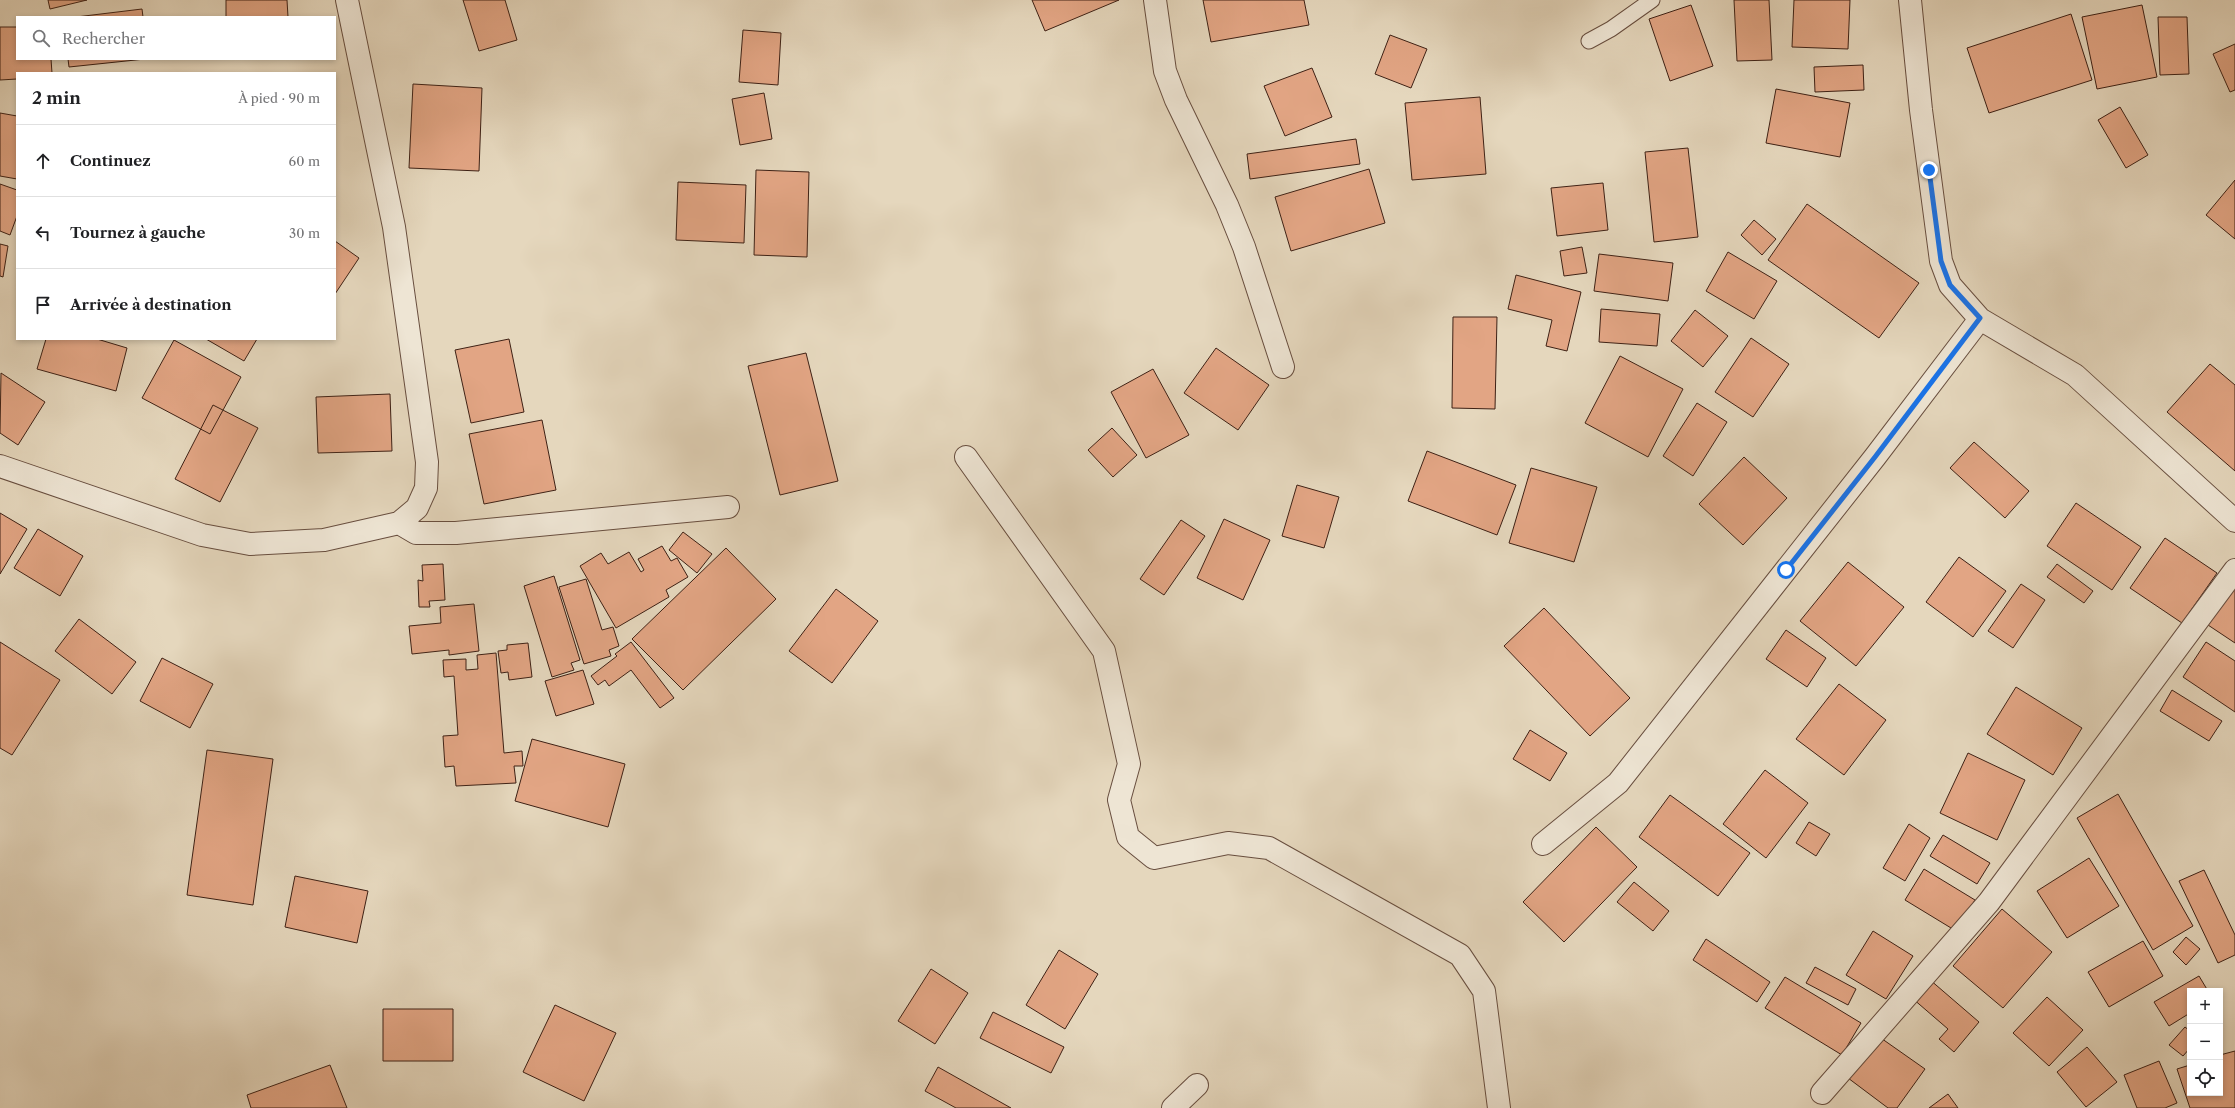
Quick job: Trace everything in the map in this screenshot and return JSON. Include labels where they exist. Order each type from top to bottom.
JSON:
[{"type":"street","points":[[0,466],[202,535],[250,544],[324,540],[399,523],[417,508],[426,488],[427,462],[394,227],[347,0]]},
{"type":"street","points":[[1155,0],[1165,71],[1176,100],[1228,205],[1244,247],[1283,367]]},
{"type":"street","points":[[1910,0],[1921,110],[1941,261],[1950,285],[1980,318],[2075,374],[2235,521]]},
{"type":"street","points":[[1543,844],[1618,783],[1875,457],[1980,318]]},
{"type":"street","points":[[966,458],[1104,651],[1129,764],[1119,800],[1128,838],[1154,858],[1228,843],[1270,848],[1460,955],[1484,991],[1499,1108]]},
{"type":"street","points":[[399,523],[416,533],[456,533],[728,507]]},
{"type":"street","points":[[1822,1093],[1989,902],[2235,570]]},
{"type":"street","points":[[1173,1108],[1197,1085]]},
{"type":"lane","points":[[1589,41],[1652,0]]},
{"type":"building","points":[[48,0],[87,0],[50,9]]},
{"type":"building","points":[[226,0],[287,0],[288,16],[226,16]]},
{"type":"building","points":[[463,0],[505,0],[517,40],[479,51]]},
{"type":"building","points":[[1032,0],[1119,0],[1045,31]]},
{"type":"building","points":[[1203,0],[1304,0],[1309,25],[1211,42]]},
{"type":"building","points":[[1734,0],[1769,0],[1772,60],[1737,61]]},
{"type":"building","points":[[1794,0],[1850,0],[1848,49],[1792,47]]},
{"type":"building","points":[[1691,5],[1713,66],[1670,81],[1649,19]]},
{"type":"building","points":[[2142,5],[2157,77],[2097,89],[2082,17]]},
{"type":"building","points":[[142,9],[143,16],[84,16]]},
{"type":"building","points":[[2071,14],[2092,80],[1989,113],[1967,48]]},
{"type":"building","points":[[2158,17],[2187,17],[2189,74],[2160,75]]},
{"type":"building","points":[[0,27],[16,27],[16,60],[51,60],[52,72],[16,72],[16,79],[0,80]]},
{"type":"building","points":[[743,30],[781,33],[778,85],[739,82]]},
{"type":"building","points":[[1390,35],[1427,49],[1411,88],[1375,74]]},
{"type":"building","points":[[2235,44],[2235,90],[2230,92],[2213,54]]},
{"type":"building","points":[[68,60],[136,60],[69,67]]},
{"type":"building","points":[[1863,65],[1864,90],[1815,92],[1814,67]]},
{"type":"building","points":[[1312,68],[1332,117],[1285,136],[1264,86]]},
{"type":"building","points":[[413,84],[482,88],[479,171],[409,168]]},
{"type":"building","points":[[1776,89],[1850,103],[1840,157],[1766,143]]},
{"type":"building","points":[[764,93],[772,139],[740,145],[732,99]]},
{"type":"building","points":[[1480,97],[1486,174],[1412,180],[1405,103]]},
{"type":"building","points":[[2120,107],[2148,155],[2126,168],[2098,120]]},
{"type":"building","points":[[0,113],[16,116],[16,179],[0,176]]},
{"type":"building","points":[[1356,139],[1360,164],[1250,179],[1247,154]]},
{"type":"building","points":[[1688,148],[1698,237],[1654,242],[1645,152]]},
{"type":"building","points":[[1369,169],[1385,223],[1291,251],[1275,197]]},
{"type":"building","points":[[756,170],[809,172],[807,257],[754,255]]},
{"type":"building","points":[[2235,180],[2235,239],[2206,215]]},
{"type":"building","points":[[678,182],[746,185],[744,243],[676,240]]},
{"type":"building","points":[[1603,183],[1608,230],[1557,236],[1551,188]]},
{"type":"building","points":[[0,184],[16,190],[16,219],[10,235],[0,231]]},
{"type":"building","points":[[1807,204],[1919,283],[1879,338],[1768,260]]},
{"type":"building","points":[[1754,220],[1776,239],[1762,255],[1741,235]]},
{"type":"building","points":[[336,242],[359,258],[336,292]]},
{"type":"building","points":[[0,244],[8,246],[3,277],[0,276]]},
{"type":"building","points":[[1582,247],[1587,273],[1564,276],[1560,251]]},
{"type":"building","points":[[1728,252],[1777,281],[1754,319],[1706,291]]},
{"type":"building","points":[[1599,254],[1673,263],[1668,301],[1594,291]]},
{"type":"building","points":[[1516,275],[1581,292],[1567,351],[1546,346],[1552,320],[1508,309]]},
{"type":"building","points":[[1601,309],[1660,314],[1657,346],[1599,342]]},
{"type":"building","points":[[1695,310],[1728,336],[1703,367],[1671,341]]},
{"type":"building","points":[[1453,317],[1497,317],[1495,409],[1452,408]]},
{"type":"building","points":[[1751,338],[1789,364],[1753,417],[1715,392]]},
{"type":"building","points":[[509,339],[524,412],[471,423],[455,350]]},
{"type":"building","points":[[46,340],[100,340],[127,348],[116,391],[37,369]]},
{"type":"building","points":[[174,340],[241,377],[210,434],[142,398]]},
{"type":"building","points":[[208,340],[256,340],[244,361]]},
{"type":"building","points":[[1216,348],[1269,385],[1238,430],[1184,393]]},
{"type":"building","points":[[806,353],[838,481],[780,495],[748,366]]},
{"type":"building","points":[[1620,356],[1683,389],[1648,457],[1585,423]]},
{"type":"building","points":[[2210,364],[2235,385],[2235,471],[2167,412]]},
{"type":"building","points":[[1153,369],[1189,435],[1146,458],[1111,392]]},
{"type":"building","points":[[1,373],[45,402],[18,445],[0,433]]},
{"type":"building","points":[[390,394],[392,451],[318,453],[316,397]]},
{"type":"building","points":[[1697,403],[1727,422],[1693,476],[1663,456]]},
{"type":"building","points":[[213,405],[258,428],[220,502],[175,479]]},
{"type":"building","points":[[542,420],[556,490],[484,504],[469,434]]},
{"type":"building","points":[[1112,428],[1137,455],[1113,477],[1088,450]]},
{"type":"building","points":[[1974,442],[2029,491],[2005,518],[1950,468]]},
{"type":"building","points":[[1427,451],[1516,485],[1497,535],[1408,501]]},
{"type":"building","points":[[1744,457],[1787,498],[1743,545],[1699,504]]},
{"type":"building","points":[[1531,468],[1597,487],[1574,562],[1509,543]]},
{"type":"building","points":[[1297,485],[1339,497],[1324,548],[1282,536]]},
{"type":"building","points":[[2076,503],[2141,547],[2112,590],[2047,546]]},
{"type":"building","points":[[0,513],[27,529],[0,574]]},
{"type":"building","points":[[1224,519],[1270,540],[1243,600],[1197,578]]},
{"type":"building","points":[[1181,520],[1205,536],[1164,595],[1140,579]]},
{"type":"building","points":[[38,529],[83,556],[60,596],[14,568]]},
{"type":"building","points":[[683,532],[712,554],[697,573],[669,550]]},
{"type":"building","points":[[2165,538],[2217,573],[2182,623],[2130,588]]},
{"type":"building","points":[[662,546],[671,561],[677,558],[688,577],[666,590],[669,597],[616,628],[580,566],[601,553],[608,564],[629,552],[641,572],[644,570],[638,559]]},
{"type":"building","points":[[726,548],[776,599],[683,690],[632,639]]},
{"type":"building","points":[[1959,557],[2006,591],[1973,637],[1926,602]]},
{"type":"building","points":[[1848,562],[1904,607],[1856,666],[1800,621]]},
{"type":"building","points":[[443,564],[445,600],[429,601],[430,607],[419,607],[418,580],[423,581],[422,565]]},
{"type":"building","points":[[2057,564],[2093,591],[2084,603],[2047,577]]},
{"type":"building","points":[[554,576],[580,660],[571,663],[574,670],[552,677],[524,586]]},
{"type":"building","points":[[586,579],[602,630],[613,627],[619,646],[609,650],[611,656],[584,664],[559,587]]},
{"type":"building","points":[[2021,584],[2045,600],[2013,648],[1988,631]]},
{"type":"building","points":[[2235,584],[2235,643],[2208,625]]},
{"type":"building","points":[[836,589],[878,621],[832,683],[789,651]]},
{"type":"building","points":[[474,604],[479,651],[449,655],[449,650],[412,654],[409,626],[441,623],[440,607]]},
{"type":"building","points":[[1544,608],[1630,698],[1590,736],[1504,646]]},
{"type":"building","points":[[79,619],[136,662],[112,694],[55,651]]},
{"type":"building","points":[[1786,630],[1826,658],[1807,687],[1766,659]]},
{"type":"building","points":[[0,642],[60,680],[12,755],[0,748]]},
{"type":"building","points":[[631,642],[674,698],[660,708],[631,670],[609,686],[605,680],[598,685],[591,676],[617,656],[615,654]]},
{"type":"building","points":[[2206,642],[2235,661],[2235,712],[2183,677]]},
{"type":"building","points":[[528,643],[532,677],[509,680],[508,672],[501,673],[498,651],[507,650],[507,645]]},
{"type":"building","points":[[496,653],[504,753],[522,751],[523,766],[514,766],[516,783],[456,786],[454,766],[445,767],[443,736],[458,735],[454,676],[444,677],[443,660],[466,659],[466,670],[478,669],[477,655]]},
{"type":"building","points":[[162,658],[213,684],[190,728],[140,701]]},
{"type":"building","points":[[583,670],[594,704],[556,716],[545,681]]},
{"type":"building","points":[[1839,684],[1886,720],[1844,775],[1796,739]]},
{"type":"building","points":[[2016,687],[2082,728],[2053,775],[1987,734]]},
{"type":"building","points":[[2172,690],[2222,721],[2209,741],[2160,711]]},
{"type":"building","points":[[1530,730],[1567,753],[1550,781],[1513,759]]},
{"type":"building","points":[[532,739],[625,764],[608,827],[515,801]]},
{"type":"building","points":[[207,750],[273,759],[253,905],[187,895]]},
{"type":"building","points":[[1968,753],[2025,780],[1997,840],[1940,813]]},
{"type":"building","points":[[1765,770],[1808,803],[1766,858],[1723,824]]},
{"type":"building","points":[[2118,794],[2193,926],[2153,950],[2077,818]]},
{"type":"building","points":[[1670,795],[1750,853],[1718,896],[1639,837]]},
{"type":"building","points":[[1809,822],[1830,834],[1816,856],[1796,843]]},
{"type":"building","points":[[1909,824],[1930,838],[1905,881],[1883,868]]},
{"type":"building","points":[[1596,827],[1637,867],[1564,942],[1523,902]]},
{"type":"building","points":[[1943,835],[1990,863],[1977,884],[1930,856]]},
{"type":"building","points":[[2089,858],[2119,906],[2067,938],[2037,891]]},
{"type":"building","points":[[1924,869],[1975,900],[1956,931],[1905,900]]},
{"type":"building","points":[[2204,870],[2235,935],[2235,955],[2218,963],[2179,881]]},
{"type":"building","points":[[295,876],[368,891],[357,943],[285,927]]},
{"type":"building","points":[[1634,882],[1669,911],[1653,931],[1617,902]]},
{"type":"building","points":[[2002,909],[2052,952],[2003,1008],[1953,966]]},
{"type":"building","points":[[1873,931],[1913,956],[1886,999],[1846,975]]},
{"type":"building","points":[[2186,937],[2200,949],[2186,965],[2173,952]]},
{"type":"building","points":[[1706,939],[1770,982],[1757,1002],[1693,960]]},
{"type":"building","points":[[2143,941],[2163,976],[2109,1007],[2088,972]]},
{"type":"building","points":[[1059,950],[1098,974],[1065,1029],[1026,1005]]},
{"type":"building","points":[[1815,967],[1856,989],[1848,1005],[1806,983]]},
{"type":"building","points":[[931,969],[968,993],[935,1044],[898,1021]]},
{"type":"building","points":[[2199,976],[2206,988],[2187,988],[2187,1015],[2169,1026],[2154,1002]]},
{"type":"building","points":[[1785,977],[1861,1023],[1842,1055],[1765,1008]]},
{"type":"building","points":[[1929,979],[1979,1022],[1954,1052],[1939,1039],[1948,1029],[1912,998]]},
{"type":"building","points":[[2047,997],[2083,1030],[2049,1066],[2013,1033]]},
{"type":"building","points":[[555,1005],[616,1033],[584,1101],[523,1072]]},
{"type":"building","points":[[383,1009],[453,1009],[453,1061],[383,1061]]},
{"type":"building","points":[[993,1012],[1064,1047],[1051,1073],[980,1038]]},
{"type":"building","points":[[2185,1027],[2187,1029],[2187,1051],[2183,1056],[2169,1045]]},
{"type":"building","points":[[1878,1036],[1925,1069],[1897,1108],[1888,1108],[1848,1078]]},
{"type":"building","points":[[2087,1047],[2117,1082],[2086,1107],[2057,1072]]},
{"type":"building","points":[[2235,1051],[2235,1108],[2190,1108],[2177,1069],[2187,1066],[2187,1096],[2223,1096],[2223,1054]]},
{"type":"building","points":[[2159,1061],[2177,1103],[2165,1108],[2137,1108],[2124,1075]]},
{"type":"building","points":[[330,1065],[347,1108],[251,1108],[247,1095]]},
{"type":"building","points":[[938,1067],[1011,1108],[956,1108],[925,1091]]},
{"type":"building","points":[[1948,1094],[1958,1108],[1929,1108]]},
{"type":"route","points":[[1786,570],[1875,457],[1980,318],[1950,285],[1941,261],[1929,170]]}]
